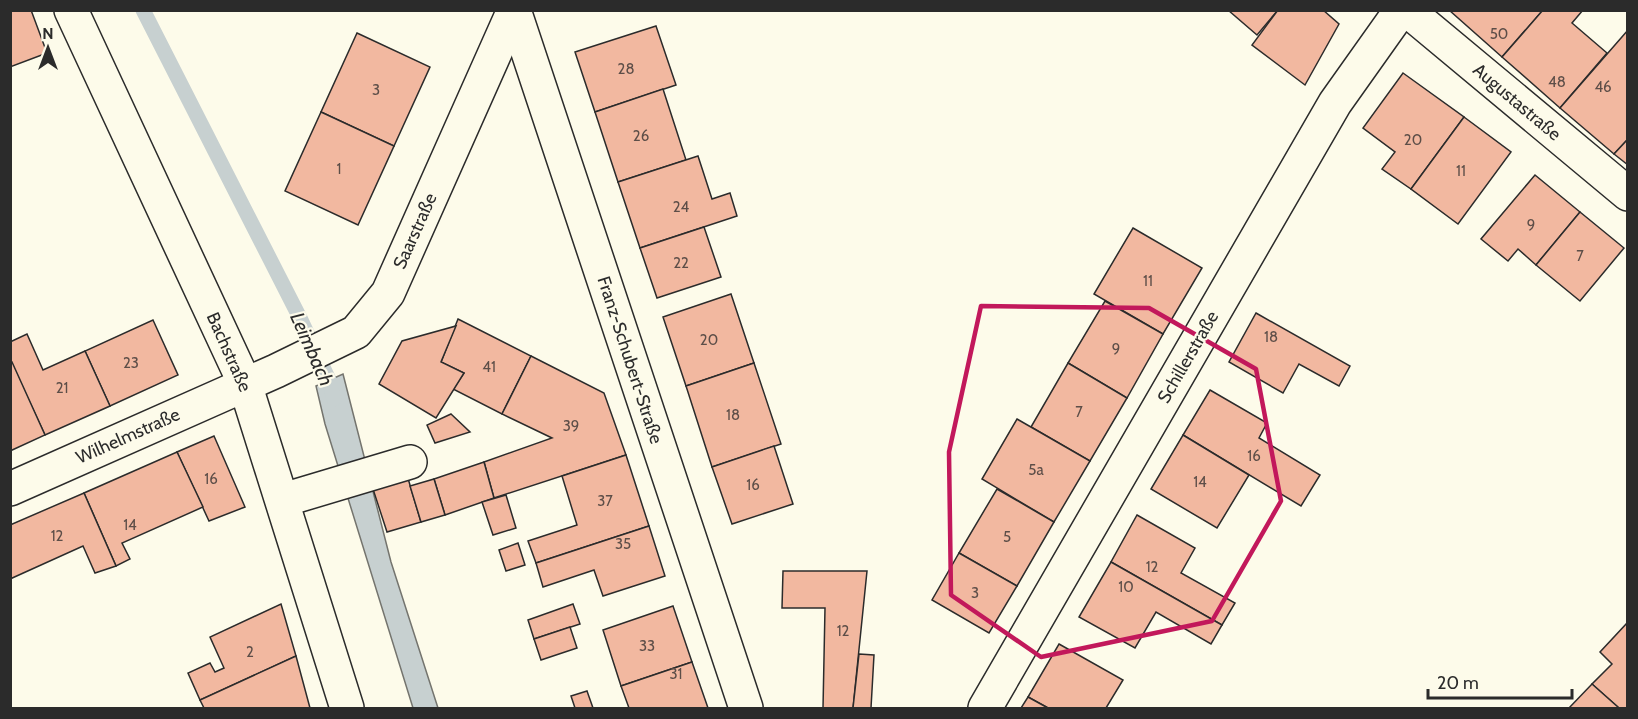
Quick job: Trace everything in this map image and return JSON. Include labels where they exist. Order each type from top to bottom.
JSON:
[{"type":"street","name":"Bachstraße","points":[[71,10],[245,384],[347,708]]},
{"type":"street","name":"Saarstraße","points":[[245,384],[356,332],[388,293],[514,10]]},
{"type":"street","name":"Franz-Schubert-Straße","points":[[514,10],[746,708]]},
{"type":"street","name":"Schillerstraße","points":[[985,708],[1335,103],[1401,10]]},
{"type":"street","name":"Augustastraße","points":[[1407,10],[1628,195]]},
{"type":"street","name":"Wilhelmstraße","points":[[10,489],[245,384]]},
{"type":"street","points":[[283,500],[410,462]]},
{"type":"highlighted area","points":[[981,306],[1149,308],[1256,369],[1281,501],[1212,621],[1041,657],[951,595],[949,452]]},
{"type":"shaded area","points":[[343,374],[391,562],[438,708],[413,708],[325,424],[316,386]]},
{"type":"building","points":[[10,10],[31,10],[47,53],[10,67]]},
{"type":"building","points":[[1228,10],[1278,10],[1257,35]]},
{"type":"building","points":[[1278,10],[1323,10],[1339,24],[1305,85],[1252,45]]},
{"type":"building","points":[[1449,10],[1543,10],[1502,57]]},
{"type":"building","points":[[1543,10],[1583,10],[1572,23],[1607,53],[1560,108],[1502,57]]},
{"type":"building","points":[[656,26],[676,85],[595,112],[575,52]]},
{"type":"building","points":[[1628,30],[1628,139],[1614,154],[1560,108]]},
{"type":"building","points":[[357,33],[430,67],[394,146],[321,112]]},
{"type":"building","points":[[1403,73],[1464,117],[1411,189],[1382,169],[1395,152],[1363,128]]},
{"type":"building","points":[[663,89],[686,160],[618,182],[595,112]]},
{"type":"building","points":[[321,112],[394,146],[358,225],[285,191]]},
{"type":"building","points":[[1464,117],[1511,152],[1458,224],[1411,189]]},
{"type":"building","points":[[1628,139],[1628,165],[1614,154]]},
{"type":"building","points":[[698,156],[712,199],[730,193],[737,216],[640,248],[618,182]]},
{"type":"building","points":[[1535,175],[1580,212],[1536,265],[1518,249],[1508,261],[1481,239]]},
{"type":"building","points":[[1580,212],[1624,248],[1580,301],[1536,265]]},
{"type":"building","points":[[704,227],[721,277],[657,298],[640,248]]},
{"type":"building","points":[[1133,228],[1202,268],[1163,334],[1094,294]]},
{"type":"building","points":[[731,294],[754,363],[686,386],[663,317]]},
{"type":"building","points":[[1105,301],[1163,334],[1127,398],[1068,363]]},
{"type":"building","points":[[1256,313],[1350,366],[1339,386],[1299,364],[1283,393],[1229,362]]},
{"type":"building","points":[[458,319],[531,356],[502,414],[453,389],[464,373],[441,362]]},
{"type":"building","points":[[153,320],[178,375],[110,406],[85,351]]},
{"type":"building","points":[[456,326],[441,362],[464,373],[436,418],[379,384],[402,341]]},
{"type":"building","points":[[27,334],[43,370],[85,351],[110,406],[45,435],[10,360],[10,342]]},
{"type":"building","points":[[531,356],[604,393],[626,455],[494,498],[484,462],[552,438],[502,414]]},
{"type":"building","points":[[12,362],[45,435],[10,451],[10,363]]},
{"type":"building","points":[[754,363],[781,444],[712,467],[686,386]]},
{"type":"building","points":[[1068,363],[1127,398],[1090,461],[1031,427]]},
{"type":"building","points":[[1210,390],[1267,423],[1259,438],[1320,475],[1301,506],[1183,435]]},
{"type":"building","points":[[451,414],[470,432],[435,443],[427,425]]},
{"type":"building","points":[[1017,419],[1090,461],[1054,522],[982,479]]},
{"type":"building","points":[[1183,435],[1249,475],[1217,528],[1151,489]]},
{"type":"building","points":[[214,436],[245,507],[209,521],[177,452]]},
{"type":"building","points":[[774,446],[793,504],[732,524],[712,467]]},
{"type":"building","points":[[177,452],[203,507],[122,543],[130,559],[116,566],[84,493]]},
{"type":"building","points":[[626,455],[649,526],[536,563],[528,541],[577,525],[562,476]]},
{"type":"building","points":[[484,462],[494,498],[445,515],[434,479]]},
{"type":"building","points":[[407,475],[421,522],[387,532],[372,486]]},
{"type":"building","points":[[434,479],[445,515],[421,522],[410,486]]},
{"type":"building","points":[[997,489],[1054,522],[1017,586],[959,553]]},
{"type":"building","points":[[84,493],[116,566],[95,573],[83,546],[10,579],[10,525]]},
{"type":"building","points":[[506,495],[516,528],[493,535],[482,502]]},
{"type":"building","points":[[1137,515],[1195,548],[1181,573],[1235,603],[1222,625],[1111,562]]},
{"type":"building","points":[[649,526],[665,576],[603,596],[594,570],[543,587],[536,563]]},
{"type":"building","points":[[518,543],[525,565],[506,571],[499,550]]},
{"type":"building","points":[[959,553],[1017,586],[989,633],[932,600]]},
{"type":"building","points":[[1111,562],[1222,625],[1211,644],[1156,612],[1135,648],[1079,617]]},
{"type":"building","points":[[783,571],[867,571],[853,708],[823,708],[825,608],[782,608]]},
{"type":"building","points":[[281,604],[296,656],[200,700],[188,673],[210,663],[215,672],[224,668],[210,637]]},
{"type":"building","points":[[573,604],[580,624],[534,639],[528,620]]},
{"type":"building","points":[[673,606],[692,662],[621,686],[603,630]]},
{"type":"building","points":[[1628,622],[1628,708],[1619,708],[1592,684],[1612,664],[1600,652]]},
{"type":"building","points":[[570,627],[577,648],[541,660],[534,639]]},
{"type":"building","points":[[1059,644],[1123,680],[1106,708],[1048,708],[1028,697]]},
{"type":"building","points":[[859,654],[874,655],[871,708],[853,708]]},
{"type":"building","points":[[296,656],[310,708],[204,708],[200,700]]},
{"type":"building","points":[[692,662],[708,708],[629,708],[621,686]]},
{"type":"building","points":[[1592,684],[1619,708],[1569,708]]},
{"type":"building","points":[[587,691],[593,708],[575,708],[571,696]]},
{"type":"building","points":[[1028,697],[1048,708],[1021,708]]},
{"type":"waterway","name":"Leimbach","points":[[143,10],[300,318],[329,380],[334,399]]}]
